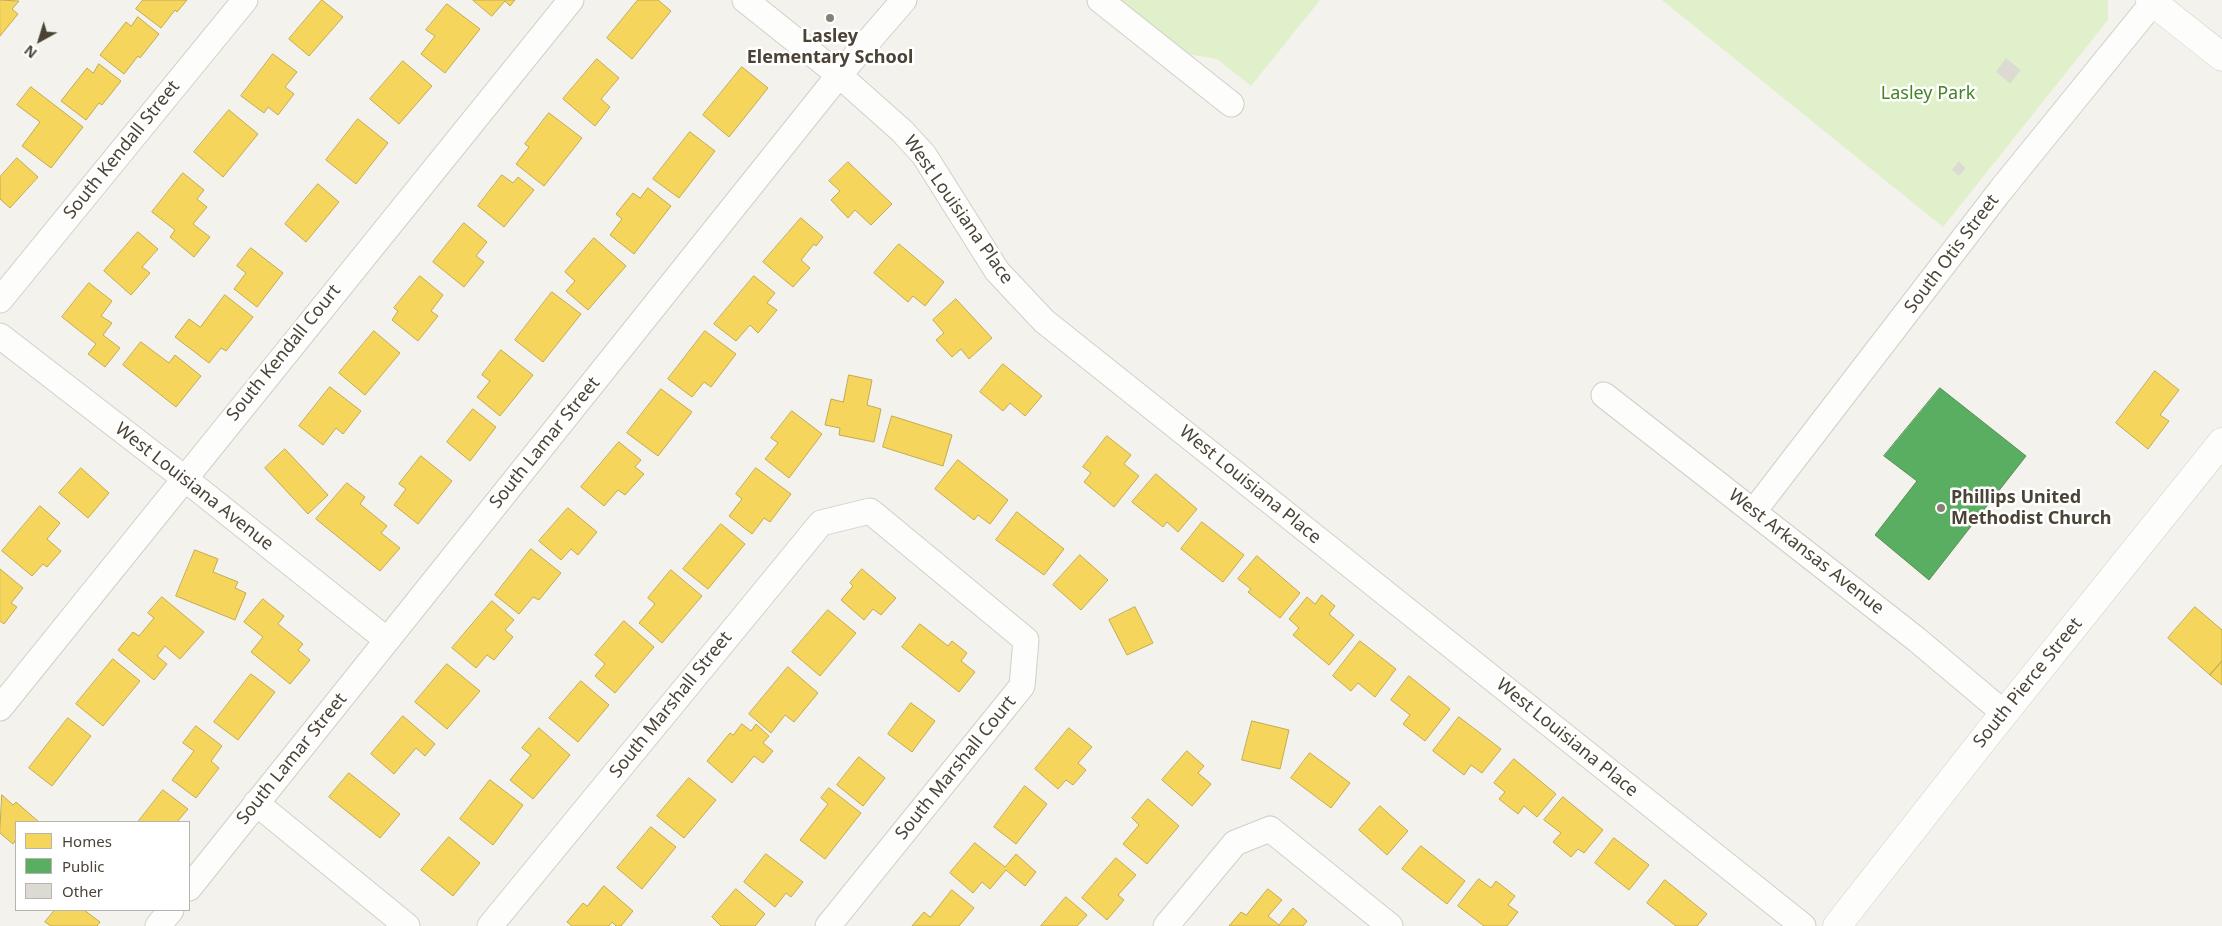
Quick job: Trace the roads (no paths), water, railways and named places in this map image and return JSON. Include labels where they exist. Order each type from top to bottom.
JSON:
[{"type":"street","name":"South Kendall Street","points":[[0,300],[245,0]]},
{"type":"street","name":"South Kendall Court","points":[[0,708],[571,0]]},
{"type":"street","name":"West Louisiana Place","points":[[745,0],[839,75],[902,131],[924,155],[997,271],[1044,321],[1803,926]]},
{"type":"street","name":"South Lamar Street","points":[[190,887],[839,75],[904,0]]},
{"type":"street","points":[[1100,0],[1231,104]]},
{"type":"street","points":[[2153,1],[2222,57]]},
{"type":"street","name":"South Otis Street","points":[[1754,511],[2000,191],[2153,1]]},
{"type":"street","name":"West Louisiana Avenue","points":[[0,336],[184,478],[387,640]]},
{"type":"street","name":"West Arkansas Avenue","points":[[1604,395],[1916,639],[2004,713]]},
{"type":"street","name":"South Pierce Street","points":[[1837,926],[2004,713],[2222,442]]},
{"type":"street","name":"South Marshall Street","points":[[490,926],[821,523],[870,511]]},
{"type":"street","name":"South Marshall Court","points":[[828,926],[1022,686],[1026,640],[870,511]]},
{"type":"street","points":[[256,803],[407,926]]},
{"type":"street","points":[[1166,926],[1235,843],[1270,829],[1390,926]]},
{"type":"street","points":[[158,926],[170,911]]},
{"type":"place","name":"Lasley Elementary School","points":[[830,18]]},
{"type":"place","name":"Phillips United Methodist Church","points":[[1941,508]]},
{"type":"park label","name":"Lasley Park","points":[[1928,94]]}]
